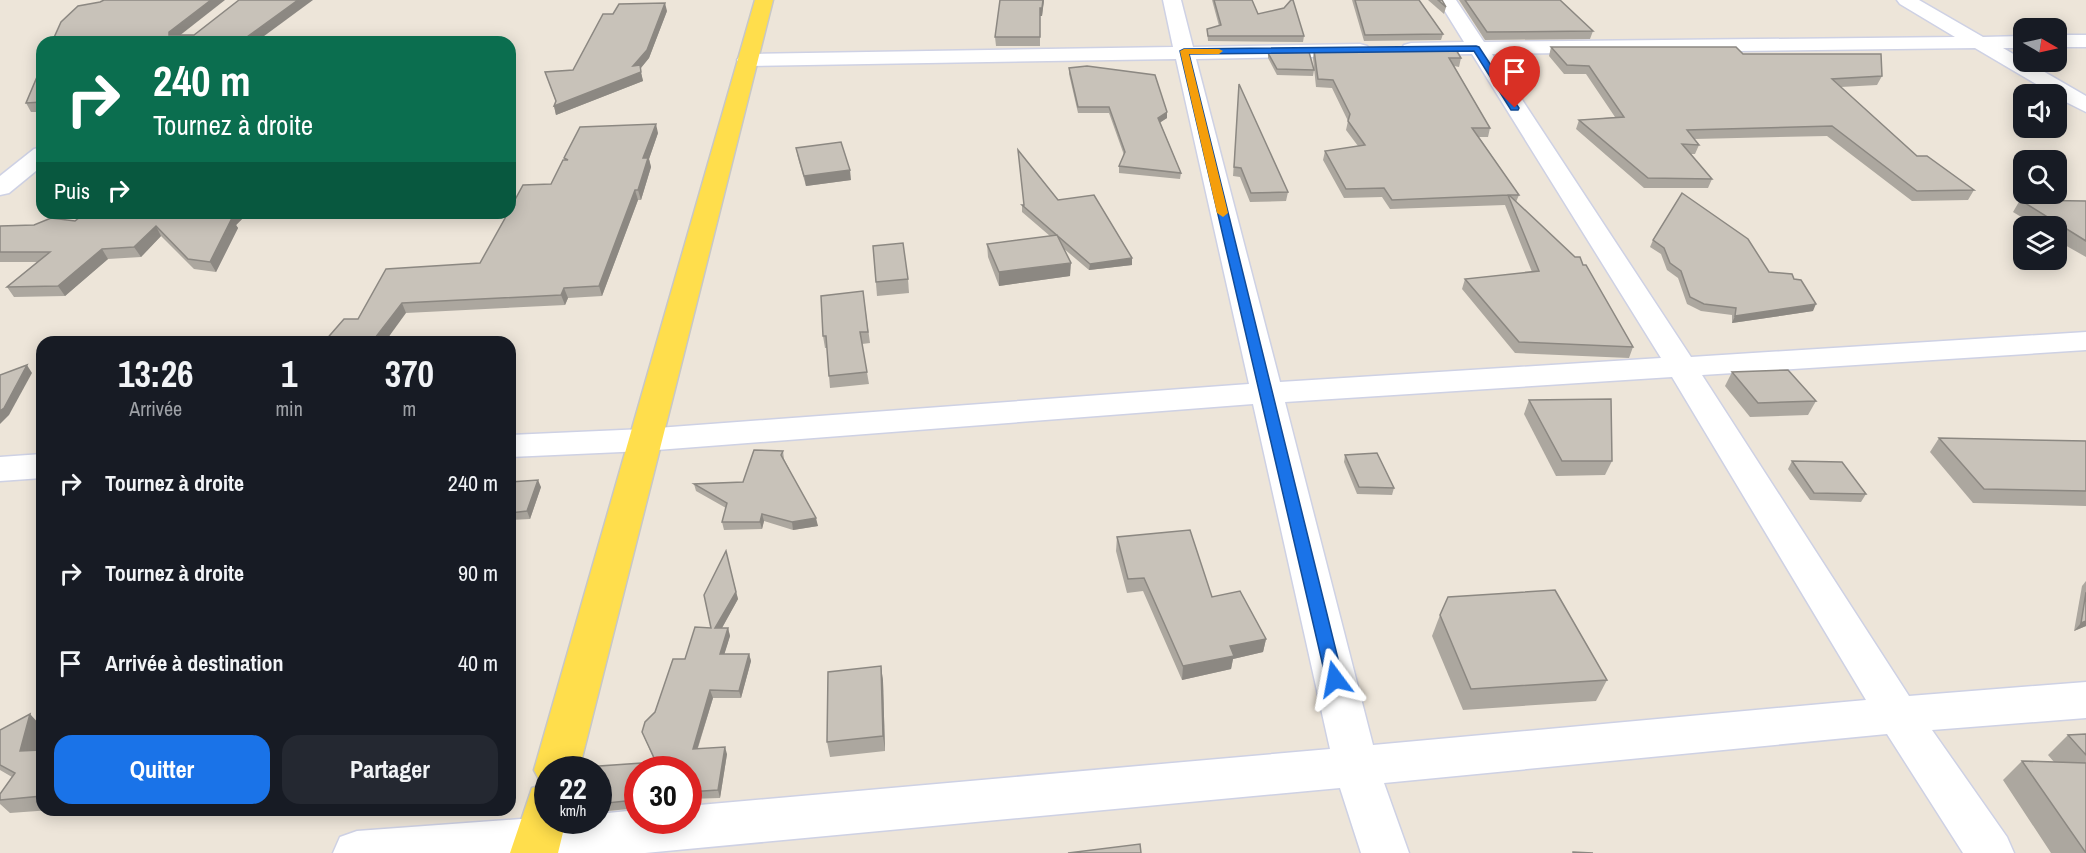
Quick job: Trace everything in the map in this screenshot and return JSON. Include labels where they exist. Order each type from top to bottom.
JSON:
[{"type":"main road","points":[[560,756],[764,0]]},
{"type":"street","points":[[1172,0],[1356,766],[1385,853]]},
{"type":"street","points":[[1447,0],[1476,49],[1682,367],[1897,714],[1990,853]]},
{"type":"street","points":[[1906,0],[2086,105]]},
{"type":"street","points":[[2067,41],[2086,41]]},
{"type":"street","points":[[747,60],[1184,51],[2013,42]]},
{"type":"street","points":[[0,188],[36,159]]},
{"type":"street","points":[[516,446],[644,440],[1266,393],[2086,341]]},
{"type":"street","points":[[0,469],[36,466]]},
{"type":"street","points":[[612,826],[1356,766],[1897,714],[2086,700]]},
{"type":"street","points":[[357,853],[534,833]]},
{"type":"building","points":[[104,0],[211,0],[169,32],[169,35],[194,35],[239,0],[298,0],[248,36],[55,36],[61,22],[78,6]]},
{"type":"building","points":[[1000,0],[1043,0],[1042,8],[1040,8],[1040,37],[995,37]]},
{"type":"building","points":[[1214,0],[1252,0],[1258,14],[1284,8],[1293,0],[1304,36],[1208,36],[1207,29],[1221,25]]},
{"type":"building","points":[[1355,0],[1419,0],[1443,34],[1365,35]]},
{"type":"building","points":[[1465,0],[1560,0],[1593,31],[1487,32]]},
{"type":"building","points":[[665,3],[647,50],[633,66],[640,65],[641,72],[554,106],[556,101],[545,72],[573,70],[603,14],[613,14],[619,4]]},
{"type":"building","points":[[1551,47],[1736,47],[1743,54],[1881,54],[1882,76],[1832,79],[1917,156],[1927,156],[1974,190],[1917,191],[1832,126],[1687,130],[1699,145],[1682,144],[1712,179],[1648,178],[1579,120],[1624,117],[1589,66],[1567,65]]},
{"type":"building","points":[[1455,48],[1461,58],[1449,58],[1490,128],[1472,128],[1519,195],[1509,195],[1575,257],[1580,257],[1633,347],[1519,342],[1465,279],[1539,271],[1508,195],[1392,200],[1384,188],[1346,189],[1325,151],[1365,145],[1348,121],[1350,114],[1333,80],[1318,79],[1314,50]]},
{"type":"building","points":[[1309,52],[1314,70],[1277,69],[1268,53]]},
{"type":"building","points":[[1087,66],[1155,75],[1167,112],[1158,118],[1181,173],[1119,166],[1125,152],[1109,107],[1078,107],[1069,68]]},
{"type":"building","points":[[36,79],[36,102],[26,103]]},
{"type":"building","points":[[1239,84],[1288,192],[1251,193],[1241,168],[1234,167]]},
{"type":"building","points":[[656,124],[643,158],[648,158],[638,190],[635,190],[599,286],[564,288],[561,295],[402,303],[377,336],[329,336],[344,319],[358,319],[386,269],[480,263],[505,219],[516,219],[516,198],[523,185],[551,184],[563,160],[568,160],[564,158],[580,127]]},
{"type":"building","points":[[841,142],[850,170],[804,176],[796,148]]},
{"type":"building","points":[[1018,150],[1058,200],[1094,195],[1132,258],[1090,264],[1022,205],[1024,205]]},
{"type":"building","points":[[1682,193],[1748,239],[1769,272],[1792,274],[1794,279],[1801,280],[1816,304],[1735,316],[1736,308],[1704,304],[1690,297],[1681,271],[1670,263],[1664,248],[1653,240]]},
{"type":"building","points":[[2067,201],[2086,201],[2086,241],[2067,229],[2067,216],[2046,216],[2026,204],[2067,204]]},
{"type":"building","points":[[49,219],[75,221],[78,219],[232,219],[210,262],[188,259],[156,226],[134,247],[102,249],[58,286],[7,287],[50,252],[0,252],[0,226],[34,225]]},
{"type":"building","points":[[1057,235],[1071,263],[999,272],[987,244]]},
{"type":"building","points":[[903,243],[908,279],[876,282],[873,246]]},
{"type":"building","points":[[863,291],[868,332],[860,332],[867,372],[829,376],[826,336],[823,336],[821,296]]},
{"type":"building","points":[[27,365],[4,408],[0,411],[0,375]]},
{"type":"building","points":[[1788,370],[1816,401],[1758,403],[1732,372]]},
{"type":"building","points":[[1611,399],[1612,461],[1562,461],[1529,400]]},
{"type":"building","points":[[1939,438],[2086,441],[2086,491],[1984,489]]},
{"type":"building","points":[[754,450],[783,451],[781,455],[816,518],[792,522],[762,514],[760,522],[722,522],[727,503],[694,484],[743,482]]},
{"type":"building","points":[[1377,453],[1394,488],[1359,487],[1345,455]]},
{"type":"building","points":[[1792,461],[1842,462],[1866,494],[1814,493]]},
{"type":"building","points":[[538,480],[527,511],[516,512],[516,482]]},
{"type":"building","points":[[1190,530],[1212,597],[1240,591],[1266,639],[1230,646],[1234,656],[1183,666],[1144,578],[1128,579],[1117,537]]},
{"type":"building","points":[[726,551],[736,592],[715,628],[728,628],[720,654],[749,654],[739,691],[710,690],[693,749],[725,747],[718,790],[702,791],[702,756],[653,756],[642,732],[645,722],[655,712],[673,659],[685,659],[695,627],[711,628],[704,595]]},
{"type":"building","points":[[1555,590],[1607,680],[1471,689],[1440,615],[1448,597]]},
{"type":"building","points":[[2086,592],[2086,621],[2081,623]]},
{"type":"building","points":[[881,666],[883,736],[827,742],[828,672]]},
{"type":"building","points":[[30,714],[20,751],[36,750],[36,797],[0,800],[0,794],[15,773],[0,765],[0,730]]},
{"type":"building","points":[[2086,734],[2086,755],[2068,735]]},
{"type":"building","points":[[2022,761],[2086,763],[2086,853]]},
{"type":"building","points":[[624,764],[624,801],[612,802],[612,765]]},
{"type":"building","points":[[1140,844],[1141,853],[1068,853]]},
{"type":"slow traffic","points":[[1219,51],[1184,51],[1223,213]]},
{"type":"route","points":[[1335,679],[1184,51],[1476,49],[1515,108]]}]
